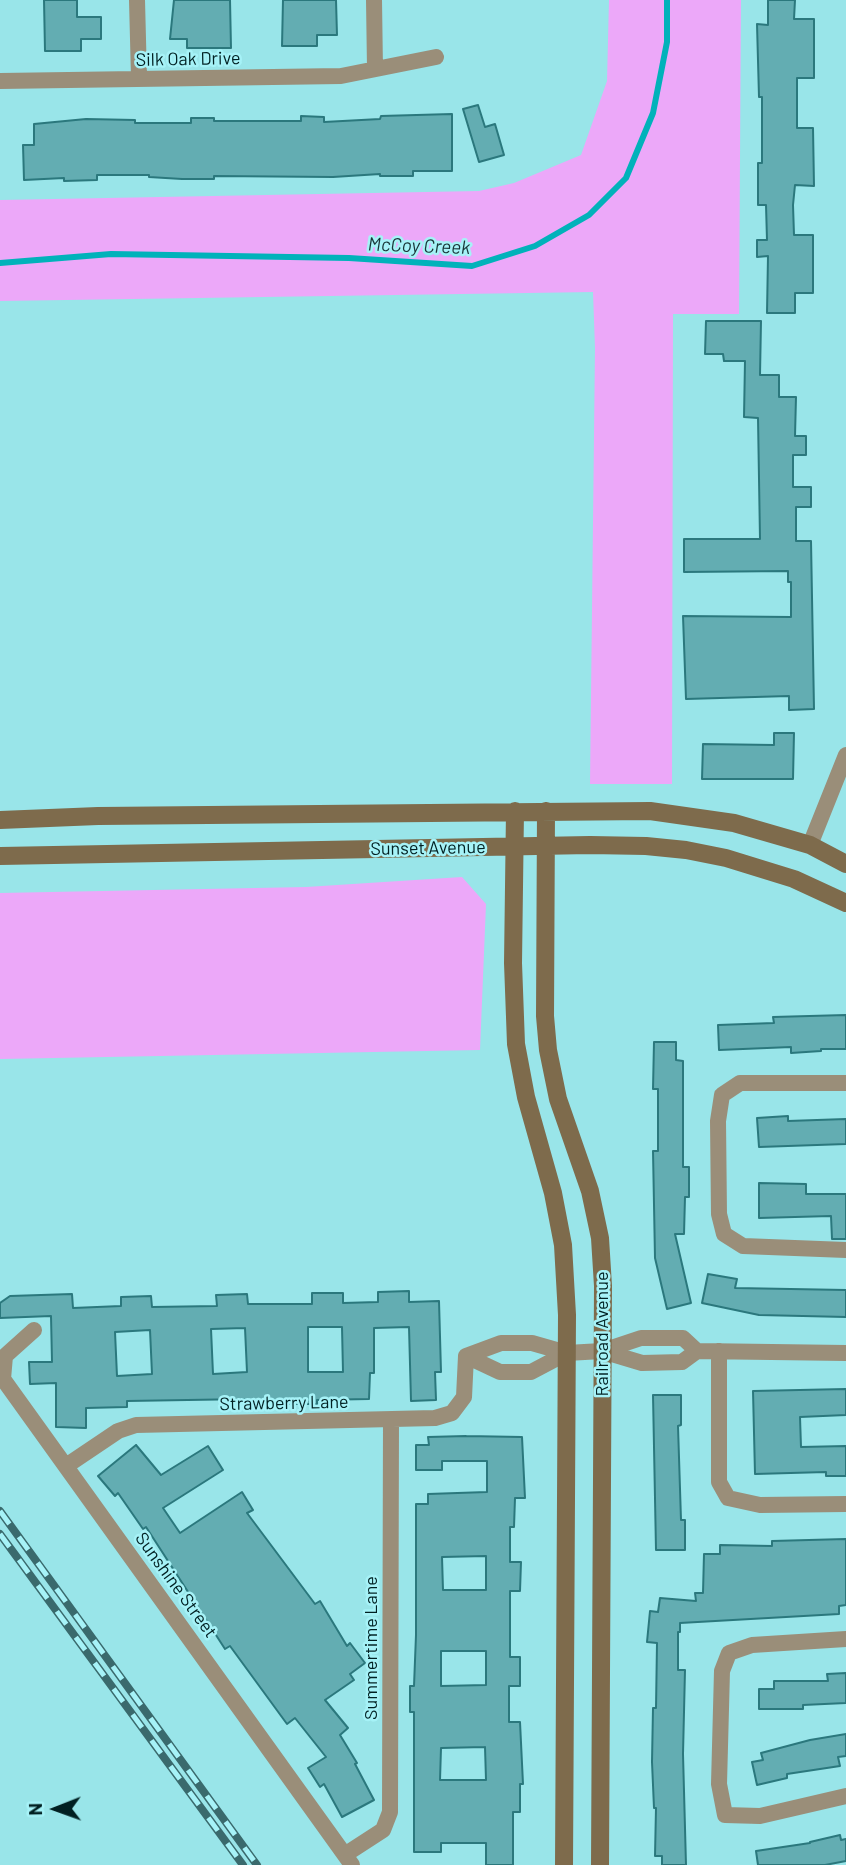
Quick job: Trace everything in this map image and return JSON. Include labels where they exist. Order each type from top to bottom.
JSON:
[{"type":"street","points":[[137,0],[139,78]]},
{"type":"street","points":[[374,0],[375,69]]},
{"type":"street","name":"Silk Oak Drive","points":[[0,81],[341,76],[436,57]]},
{"type":"street","points":[[810,845],[846,755]]},
{"type":"street","name":"Railroad Avenue","points":[[515,811],[513,974],[516,1044],[526,1097],[553,1193],[563,1245],[567,1353],[564,1865]]},
{"type":"street","name":"Railroad Avenue","points":[[546,811],[545,1016],[548,1050],[558,1100],[590,1191],[600,1238],[603,1286],[600,1865]]},
{"type":"street","name":"Sunset Avenue","points":[[0,820],[98,816],[650,811],[734,823],[810,845],[846,864]]},
{"type":"street","name":"Sunset Avenue","points":[[0,856],[646,846],[726,858],[794,879],[846,903]]},
{"type":"street","points":[[846,1083],[740,1083],[722,1095],[718,1121],[719,1214],[724,1234],[743,1246],[846,1250]]},
{"type":"street","name":"Sunshine Street","points":[[34,1330],[5,1356],[3,1379],[349,1860]]},
{"type":"street","points":[[466,1356],[500,1343],[532,1343],[567,1353],[602,1351],[641,1338],[683,1338],[697,1350],[846,1353]]},
{"type":"street","points":[[602,1351],[642,1363],[682,1362],[697,1350]]},
{"type":"street","points":[[719,1351],[719,1482],[728,1498],[760,1505],[846,1504]]},
{"type":"street","points":[[466,1356],[500,1372],[531,1372],[567,1353]]},
{"type":"street","name":"Strawberry Lane","points":[[66,1466],[118,1431],[136,1425],[435,1418],[452,1413],[464,1397],[466,1356]]},
{"type":"street","name":"Summertime Lane","points":[[349,1860],[383,1830],[390,1812],[391,1420]]},
{"type":"street","points":[[846,1639],[752,1645],[729,1653],[722,1671],[719,1784],[725,1815],[760,1816],[846,1796]]},
{"type":"shaded area","points":[[609,0],[741,0],[739,314],[673,314],[672,784],[590,784],[595,348],[593,292],[0,301],[0,200],[479,191],[514,183],[581,155],[607,81]]},
{"type":"shaded area","points":[[462,877],[486,904],[480,1050],[0,1059],[0,893],[306,887]]},
{"type":"building","points":[[44,0],[77,0],[77,17],[101,17],[101,39],[81,39],[81,51],[45,51]]},
{"type":"building","points":[[174,0],[230,0],[231,48],[187,48],[187,39],[170,39]]},
{"type":"building","points":[[283,0],[336,0],[337,35],[317,35],[317,46],[282,46]]},
{"type":"building","points":[[768,0],[795,0],[794,19],[814,19],[814,78],[797,78],[797,128],[813,128],[814,186],[795,185],[793,205],[794,235],[813,235],[813,293],[795,293],[795,313],[767,313],[768,256],[757,257],[757,240],[767,240],[766,205],[758,205],[758,163],[762,163],[762,97],[759,97],[757,24],[768,25]]},
{"type":"building","points":[[478,105],[485,127],[495,124],[504,155],[479,162],[463,109]]},
{"type":"building","points":[[452,114],[452,171],[413,171],[413,176],[214,176],[214,179],[182,179],[149,175],[97,175],[97,180],[24,180],[23,145],[34,145],[34,124],[86,119],[135,120],[135,123],[191,123],[191,118],[214,118],[214,121],[301,121],[301,116],[324,117],[324,122],[380,119],[381,116]]},
{"type":"building","points":[[706,321],[761,321],[760,375],[779,375],[779,397],[796,397],[795,436],[806,436],[806,455],[793,455],[793,487],[811,487],[811,507],[796,507],[796,541],[811,541],[814,709],[789,710],[789,696],[686,699],[683,616],[791,617],[791,582],[788,582],[788,571],[684,572],[684,539],[760,539],[758,418],[744,417],[745,361],[724,361],[723,354],[705,354]]},
{"type":"building","points":[[774,733],[794,733],[793,779],[702,779],[703,744],[774,745]]},
{"type":"building","points":[[846,1015],[846,1049],[791,1053],[791,1047],[719,1050],[718,1025],[774,1023],[773,1017]]},
{"type":"building","points":[[654,1042],[676,1042],[676,1060],[683,1061],[683,1167],[689,1167],[689,1197],[685,1197],[684,1234],[675,1234],[691,1303],[667,1309],[655,1258],[653,1151],[658,1151],[658,1089],[653,1089]]},
{"type":"building","points":[[788,1116],[788,1121],[846,1119],[846,1144],[759,1147],[757,1118]]},
{"type":"building","points":[[759,1183],[806,1184],[806,1194],[846,1194],[846,1239],[832,1239],[831,1216],[759,1218]]},
{"type":"building","points":[[708,1274],[737,1279],[735,1288],[846,1290],[846,1317],[759,1315],[702,1303]]},
{"type":"building","points":[[409,1291],[409,1302],[439,1301],[441,1372],[435,1372],[436,1400],[411,1401],[409,1327],[374,1328],[374,1373],[370,1373],[369,1399],[317,1400],[317,1404],[249,1404],[248,1399],[127,1401],[127,1407],[86,1408],[86,1428],[56,1427],[56,1383],[30,1384],[29,1362],[52,1362],[51,1316],[0,1318],[0,1303],[10,1296],[72,1294],[73,1308],[121,1306],[121,1297],[151,1296],[152,1307],[217,1306],[216,1295],[247,1294],[248,1304],[312,1304],[312,1293],[343,1293],[343,1303],[378,1302],[378,1292]],"holes":[[[308,1327],[342,1327],[343,1372],[308,1372]],[[245,1328],[247,1372],[213,1374],[211,1329]],[[150,1330],[152,1374],[117,1376],[115,1332]]]},
{"type":"building","points":[[846,1389],[846,1415],[800,1417],[801,1447],[846,1446],[846,1476],[826,1476],[826,1472],[755,1474],[753,1391]]},
{"type":"building","points":[[653,1395],[681,1395],[681,1425],[678,1426],[681,1520],[685,1520],[685,1550],[656,1550]]},
{"type":"building","points":[[428,1437],[522,1437],[525,1498],[515,1498],[514,1527],[510,1527],[510,1562],[521,1562],[520,1591],[510,1591],[510,1657],[520,1657],[520,1686],[509,1686],[509,1722],[520,1722],[523,1784],[520,1784],[520,1812],[513,1812],[513,1865],[486,1865],[486,1843],[441,1843],[441,1852],[414,1852],[414,1712],[410,1712],[410,1686],[414,1686],[416,1635],[416,1504],[428,1504],[428,1494],[487,1492],[487,1461],[442,1461],[442,1470],[416,1470],[416,1445],[429,1445]],"holes":[[[486,1556],[486,1590],[443,1590],[442,1557]],[[441,1651],[486,1651],[486,1685],[441,1686]],[[485,1747],[486,1780],[440,1780],[441,1748]]]},
{"type":"building","points":[[136,1445],[161,1475],[208,1446],[223,1470],[163,1508],[180,1533],[242,1492],[253,1510],[247,1513],[315,1604],[320,1601],[347,1646],[350,1643],[365,1663],[350,1674],[354,1680],[325,1700],[348,1728],[340,1735],[374,1800],[342,1817],[324,1784],[320,1787],[308,1768],[326,1757],[295,1718],[287,1724],[230,1646],[225,1649],[146,1527],[143,1529],[118,1493],[115,1496],[98,1476]]},
{"type":"building","points":[[846,1539],[846,1605],[839,1606],[839,1614],[680,1623],[678,1670],[685,1670],[683,1754],[686,1865],[662,1865],[662,1856],[655,1856],[656,1808],[652,1762],[657,1643],[647,1642],[650,1611],[658,1612],[660,1598],[696,1601],[695,1593],[703,1593],[704,1554],[720,1554],[720,1545],[772,1546],[772,1541]]},
{"type":"building","points":[[846,1673],[846,1703],[803,1705],[803,1709],[759,1709],[759,1689],[774,1689],[774,1681],[828,1681],[827,1674]]},
{"type":"building","points":[[846,1734],[846,1756],[838,1757],[840,1766],[787,1774],[787,1778],[757,1785],[752,1762],[763,1760],[761,1753]]},
{"type":"building","points":[[840,1835],[841,1840],[846,1839],[846,1861],[825,1865],[758,1865],[756,1851],[810,1843]]},
{"type":"waterway","name":"McCoy Creek","points":[[0,263],[111,254],[349,258],[472,266],[535,246],[589,215],[626,178],[653,113],[667,42],[667,0]]},
{"type":"railway","points":[[0,1511],[257,1865]]},
{"type":"railway","points":[[0,1534],[243,1865]]}]
